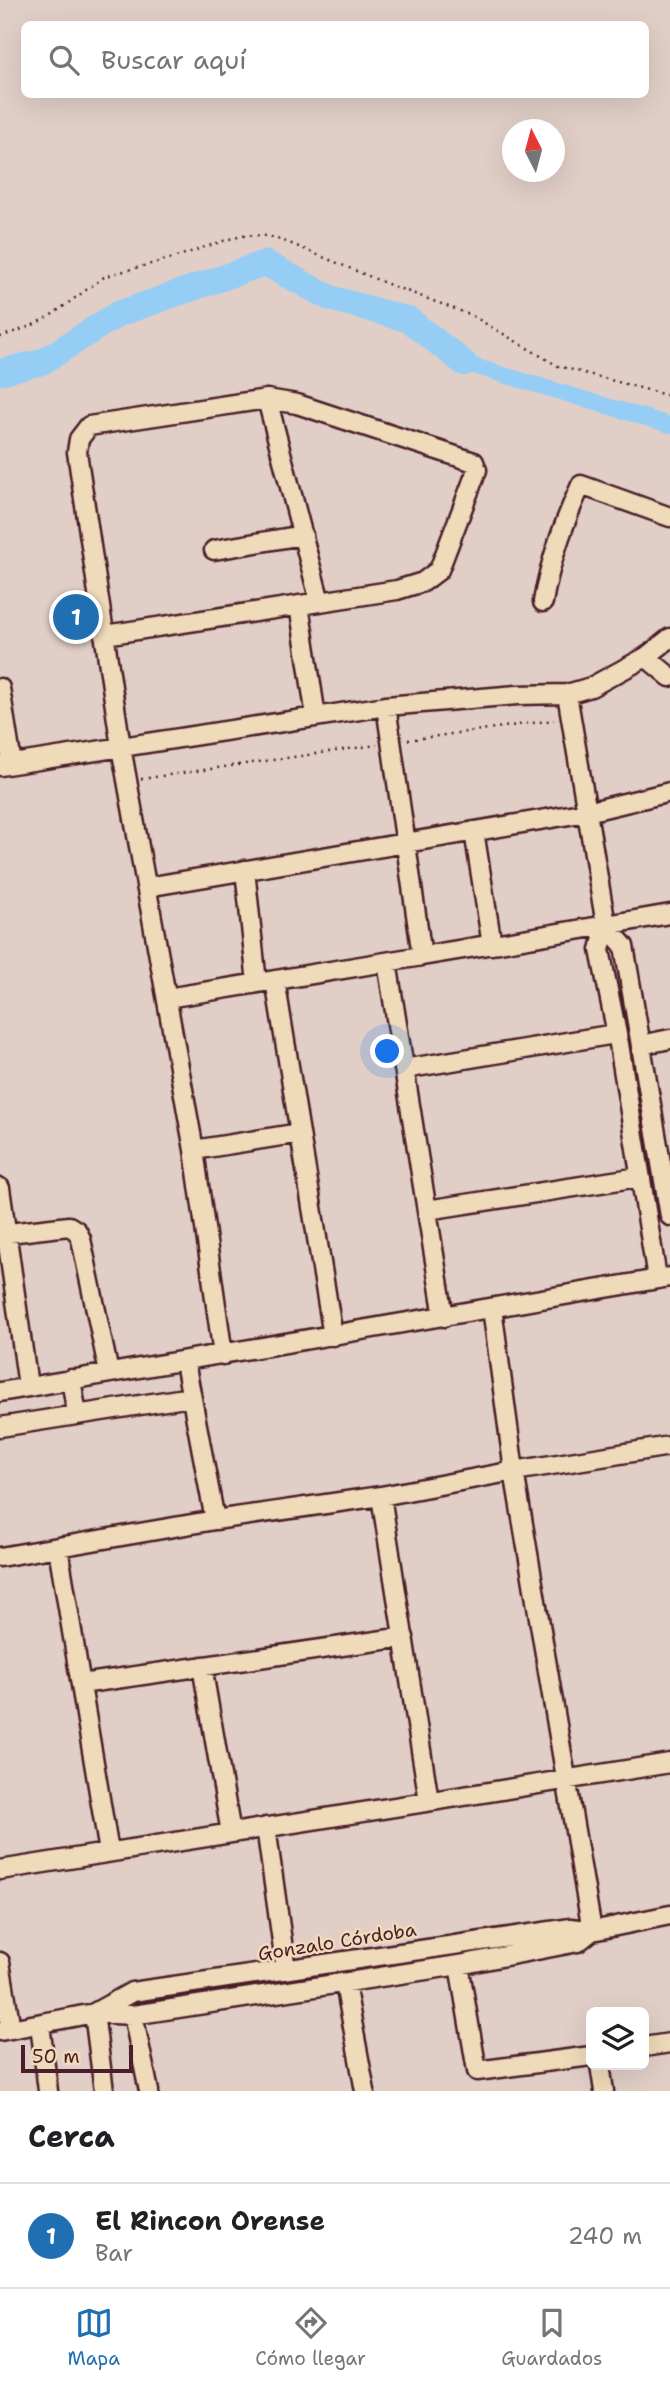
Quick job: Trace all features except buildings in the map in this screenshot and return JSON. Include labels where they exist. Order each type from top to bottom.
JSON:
[{"type":"street","points":[[267,399],[320,602]]},
{"type":"street","points":[[105,635],[320,602],[423,582],[439,570],[477,470],[476,465],[474,462],[298,404],[267,399],[89,426],[79,439],[77,452],[121,747],[194,1150],[223,1355]]},
{"type":"street","points":[[543,601],[547,578],[581,485],[670,517]]},
{"type":"street","points":[[214,550],[303,535]]},
{"type":"street","points":[[299,605],[316,717]]},
{"type":"street","points":[[0,688],[6,765],[386,706],[517,695],[567,694],[591,687],[646,657],[670,638]]},
{"type":"street","points":[[646,657],[670,677]]},
{"type":"street","points":[[0,1392],[664,1277],[639,1177],[600,950],[606,925],[567,694]]},
{"type":"street","points":[[386,706],[422,956]]},
{"type":"street","points":[[147,887],[587,812],[670,792]]},
{"type":"street","points":[[474,831],[492,944]]},
{"type":"street","points":[[245,870],[266,982],[300,1133],[333,1336]]},
{"type":"street","points":[[167,998],[670,914]]},
{"type":"street","points":[[606,925],[624,946],[670,1216]]},
{"type":"street","points":[[387,962],[444,1317]]},
{"type":"street","points":[[404,1069],[615,1034]]},
{"type":"street","points":[[641,1045],[670,1039]]},
{"type":"street","points":[[194,1150],[300,1133]]},
{"type":"street","points":[[426,1210],[639,1177]]},
{"type":"street","points":[[0,1188],[4,1233],[28,1386]]},
{"type":"street","points":[[4,1233],[69,1226],[77,1231],[81,1238],[109,1373]]},
{"type":"street","points":[[492,1308],[513,1471],[592,1931]]},
{"type":"street","points":[[185,1362],[215,1520]]},
{"type":"street","points":[[71,1379],[77,1415]]},
{"type":"street","points":[[0,1427],[191,1397]]},
{"type":"street","points":[[0,1557],[670,1446]]},
{"type":"street","points":[[381,1496],[429,1801]]},
{"type":"street","points":[[58,1548],[109,1852]]},
{"type":"street","points":[[81,1684],[404,1637]]},
{"type":"street","points":[[202,1666],[231,1833]]},
{"type":"street","points":[[0,1870],[670,1763]]},
{"type":"street","points":[[266,1827],[286,1970]]},
{"type":"street","name":"Gonzalo Córdoba","points":[[94,2013],[132,1993],[571,1928],[592,1931],[670,1915]]},
{"type":"street","name":"Gonzalo Córdoba","points":[[6,2030],[94,2013],[133,2015],[459,1965],[578,1942],[592,1931]]},
{"type":"street","points":[[0,1962],[6,2030]]},
{"type":"street","points":[[459,1965],[477,2071],[586,2057]]},
{"type":"street","points":[[345,1984],[365,2091]]},
{"type":"street","points":[[94,2013],[104,2091]]},
{"type":"street","points":[[133,2015],[149,2091]]},
{"type":"street","points":[[40,2024],[48,2091]]},
{"type":"street","points":[[649,2046],[670,2043]]},
{"type":"street","points":[[601,2070],[604,2091]]},
{"type":"path","points":[[0,337],[53,314],[104,278],[229,239],[248,235],[268,236],[471,315],[558,366],[670,396]]},
{"type":"path","points":[[127,780],[571,718]]},
{"type":"waterway","points":[[0,372],[42,362],[118,314],[265,263],[330,298],[409,320],[464,363]]},
{"type":"waterway","points":[[464,363],[670,425]]},
{"type":"place","name":"El Rincon Orense","points":[[76,617]]}]
